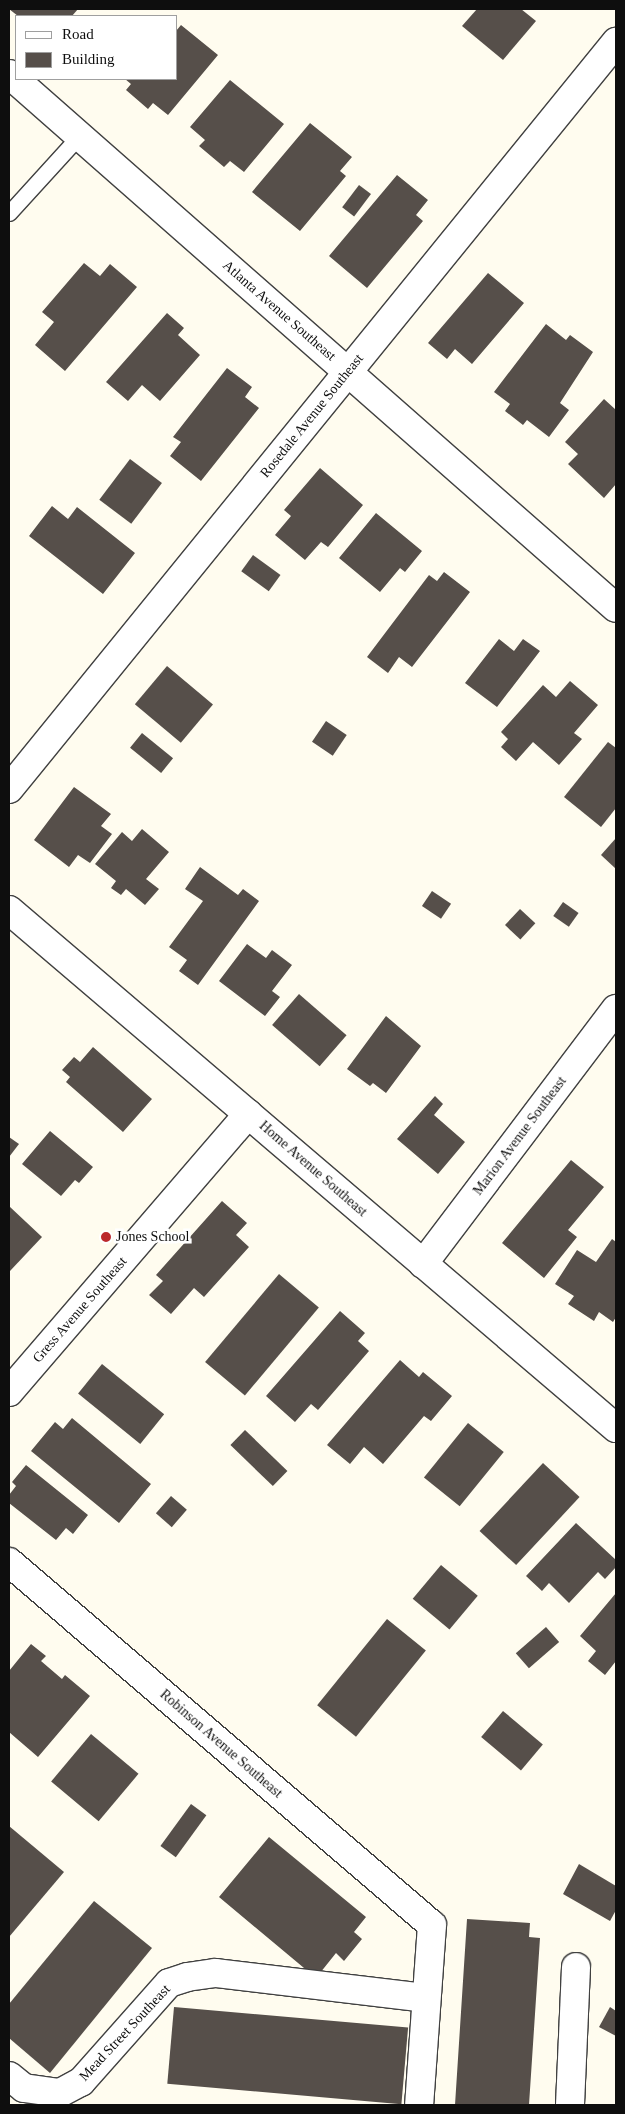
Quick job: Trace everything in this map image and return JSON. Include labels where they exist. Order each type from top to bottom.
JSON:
[{"type":"street","name":"Rosedale Avenue Southeast","points":[[9,789],[616,42]]},
{"type":"street","name":"Atlanta Avenue Southeast","points":[[16,80],[616,608]]},
{"type":"street","name":"Home Avenue Southeast","points":[[9,910],[616,1428]]},
{"type":"street","name":"Marion Avenue Southeast","points":[[423,1264],[616,1009]]},
{"type":"street","name":"Gress Avenue Southeast","points":[[9,1392],[248,1114]]},
{"type":"street","name":"Robinson Avenue Southeast","points":[[9,1562],[432,1925],[426,1998]]},
{"type":"street","points":[[570,2105],[576,1967]]},
{"type":"street","name":"Mead Street Southeast","points":[[9,2076],[24,2088],[60,2093],[81,2082],[169,1983],[187,1977],[216,1973],[426,1998]]},
{"type":"street","points":[[419,2105],[426,1998]]},
{"type":"lane","points":[[9,213],[79,136]]},
{"type":"building","points":[[9,9],[78,9],[73,15],[17,15]]},
{"type":"building","points":[[477,9],[521,9],[536,21],[503,60],[462,26]]},
{"type":"building","points":[[181,25],[218,55],[168,115],[153,103],[148,109],[126,90],[131,84],[126,80],[178,80],[178,29]]},
{"type":"building","points":[[230,80],[284,124],[244,172],[230,161],[224,167],[199,146],[205,140],[190,127]]},
{"type":"building","points":[[310,123],[352,157],[340,171],[346,176],[300,231],[252,192]]},
{"type":"building","points":[[397,175],[428,200],[416,215],[423,221],[367,288],[329,256]]},
{"type":"building","points":[[359,185],[371,194],[354,216],[342,207]]},
{"type":"building","points":[[84,263],[100,276],[110,264],[137,287],[65,371],[35,345],[54,322],[42,312]]},
{"type":"building","points":[[488,273],[524,303],[472,364],[455,349],[447,359],[428,343]]},
{"type":"building","points":[[167,313],[184,328],[178,335],[200,355],[160,401],[142,385],[128,401],[106,382]]},
{"type":"building","points":[[546,324],[566,340],[570,335],[593,352],[560,403],[569,410],[549,437],[527,420],[523,425],[505,411],[510,404],[494,392]]},
{"type":"building","points":[[227,368],[252,387],[245,397],[259,408],[201,481],[170,456],[181,442],[173,437]]},
{"type":"building","points":[[604,399],[616,410],[616,484],[604,498],[568,464],[578,454],[565,442]]},
{"type":"building","points":[[130,459],[162,483],[131,524],[99,500]]},
{"type":"building","points":[[320,468],[363,505],[328,547],[321,542],[305,560],[275,535],[291,516],[284,510]]},
{"type":"building","points":[[52,506],[68,519],[77,507],[135,553],[103,594],[29,536]]},
{"type":"building","points":[[376,513],[422,551],[405,572],[400,568],[380,592],[339,558]]},
{"type":"building","points":[[253,555],[281,575],[269,591],[241,571]]},
{"type":"building","points":[[444,572],[470,592],[412,667],[399,657],[388,673],[367,657],[429,575],[437,581]]},
{"type":"building","points":[[499,639],[514,651],[523,639],[540,651],[497,707],[465,683]]},
{"type":"building","points":[[167,666],[213,705],[181,743],[135,704]]},
{"type":"building","points":[[570,681],[598,705],[574,733],[582,739],[559,765],[533,742],[516,761],[501,747],[508,739],[501,732],[543,685],[556,697]]},
{"type":"building","points":[[326,721],[347,735],[333,756],[312,742]]},
{"type":"building","points":[[142,733],[173,758],[161,773],[130,748]]},
{"type":"building","points":[[608,742],[616,748],[616,808],[601,827],[564,797]]},
{"type":"building","points":[[74,787],[111,814],[101,826],[112,834],[90,863],[78,855],[69,867],[34,840]]},
{"type":"building","points":[[142,829],[169,852],[146,879],[159,889],[145,905],[126,889],[121,895],[111,888],[116,881],[95,864],[122,832],[132,841]]},
{"type":"building","points":[[616,838],[616,869],[601,855]]},
{"type":"building","points":[[200,867],[238,895],[243,889],[259,901],[198,985],[179,971],[187,960],[169,947],[203,901],[185,889]]},
{"type":"building","points":[[432,891],[451,904],[441,919],[422,906]]},
{"type":"building","points":[[563,902],[579,913],[569,927],[553,916]]},
{"type":"building","points":[[520,909],[535,923],[520,939],[505,925]]},
{"type":"building","points":[[247,944],[266,958],[272,950],[292,965],[272,991],[280,997],[265,1016],[219,981]]},
{"type":"building","points":[[299,994],[347,1035],[320,1066],[272,1025]]},
{"type":"building","points":[[386,1016],[421,1046],[386,1093],[373,1083],[370,1086],[347,1069]]},
{"type":"building","points":[[93,1047],[152,1099],[123,1132],[66,1082],[70,1077],[62,1070],[74,1057],[80,1062]]},
{"type":"building","points":[[435,1096],[443,1104],[434,1115],[465,1142],[438,1174],[397,1139]]},
{"type":"building","points":[[50,1131],[93,1167],[79,1183],[75,1180],[61,1196],[22,1164]]},
{"type":"building","points":[[9,1137],[19,1144],[9,1157]]},
{"type":"building","points":[[571,1160],[604,1187],[568,1230],[577,1237],[544,1278],[502,1243]]},
{"type":"building","points":[[222,1201],[247,1223],[236,1235],[249,1247],[204,1297],[194,1288],[171,1314],[149,1295],[163,1281],[156,1275]]},
{"type":"building","points":[[9,1206],[42,1237],[10,1271],[9,1270]]},
{"type":"building","points":[[612,1239],[616,1242],[616,1317],[613,1322],[599,1312],[594,1321],[568,1304],[574,1296],[555,1284],[577,1250],[596,1262]]},
{"type":"building","points":[[279,1274],[319,1307],[245,1396],[205,1362]]},
{"type":"building","points":[[340,1311],[365,1333],[358,1341],[369,1351],[318,1410],[311,1404],[295,1422],[266,1396]]},
{"type":"building","points":[[400,1360],[419,1377],[423,1372],[452,1396],[431,1421],[424,1416],[383,1464],[364,1447],[350,1464],[327,1445]]},
{"type":"building","points":[[102,1364],[164,1414],[140,1444],[78,1394]]},
{"type":"building","points":[[72,1418],[151,1484],[119,1523],[31,1451],[55,1422],[63,1429]]},
{"type":"building","points":[[468,1423],[504,1452],[460,1506],[424,1477]]},
{"type":"building","points":[[245,1430],[287,1471],[273,1486],[230,1445]]},
{"type":"building","points":[[543,1463],[580,1497],[516,1565],[480,1531]]},
{"type":"building","points":[[26,1465],[88,1515],[73,1534],[66,1528],[56,1540],[9,1503],[9,1495],[16,1486],[12,1482]]},
{"type":"building","points":[[171,1496],[187,1510],[172,1527],[156,1513]]},
{"type":"building","points":[[576,1523],[616,1560],[616,1567],[605,1579],[598,1572],[569,1603],[549,1583],[542,1591],[526,1576]]},
{"type":"building","points":[[441,1565],[478,1596],[449,1630],[413,1599]]},
{"type":"building","points":[[616,1593],[616,1661],[605,1675],[588,1661],[596,1651],[580,1636]]},
{"type":"building","points":[[387,1619],[426,1650],[356,1737],[317,1705]]},
{"type":"building","points":[[546,1627],[559,1642],[529,1668],[516,1653]]},
{"type":"building","points":[[31,1644],[46,1656],[41,1661],[62,1679],[65,1675],[90,1696],[38,1757],[9,1732],[9,1671]]},
{"type":"building","points":[[503,1711],[543,1744],[521,1770],[481,1737]]},
{"type":"building","points":[[91,1734],[138,1774],[99,1821],[51,1781]]},
{"type":"building","points":[[191,1804],[206,1815],[176,1857],[160,1846]]},
{"type":"building","points":[[9,1826],[64,1872],[9,1937]]},
{"type":"building","points":[[269,1837],[366,1917],[354,1932],[362,1939],[344,1961],[336,1953],[316,1978],[219,1897]]},
{"type":"building","points":[[579,1864],[616,1886],[616,1910],[610,1921],[563,1894]]},
{"type":"building","points":[[94,1901],[152,1948],[50,2073],[9,2038],[9,2004]]},
{"type":"building","points":[[467,1919],[530,1923],[529,1937],[540,1938],[529,2105],[455,2105]]},
{"type":"building","points":[[174,2007],[408,2027],[401,2104],[167,2084]]},
{"type":"building","points":[[610,2007],[616,2011],[616,2036],[599,2027]]},
{"type":"place","name":"Jones School","points":[[106,1237]]}]
